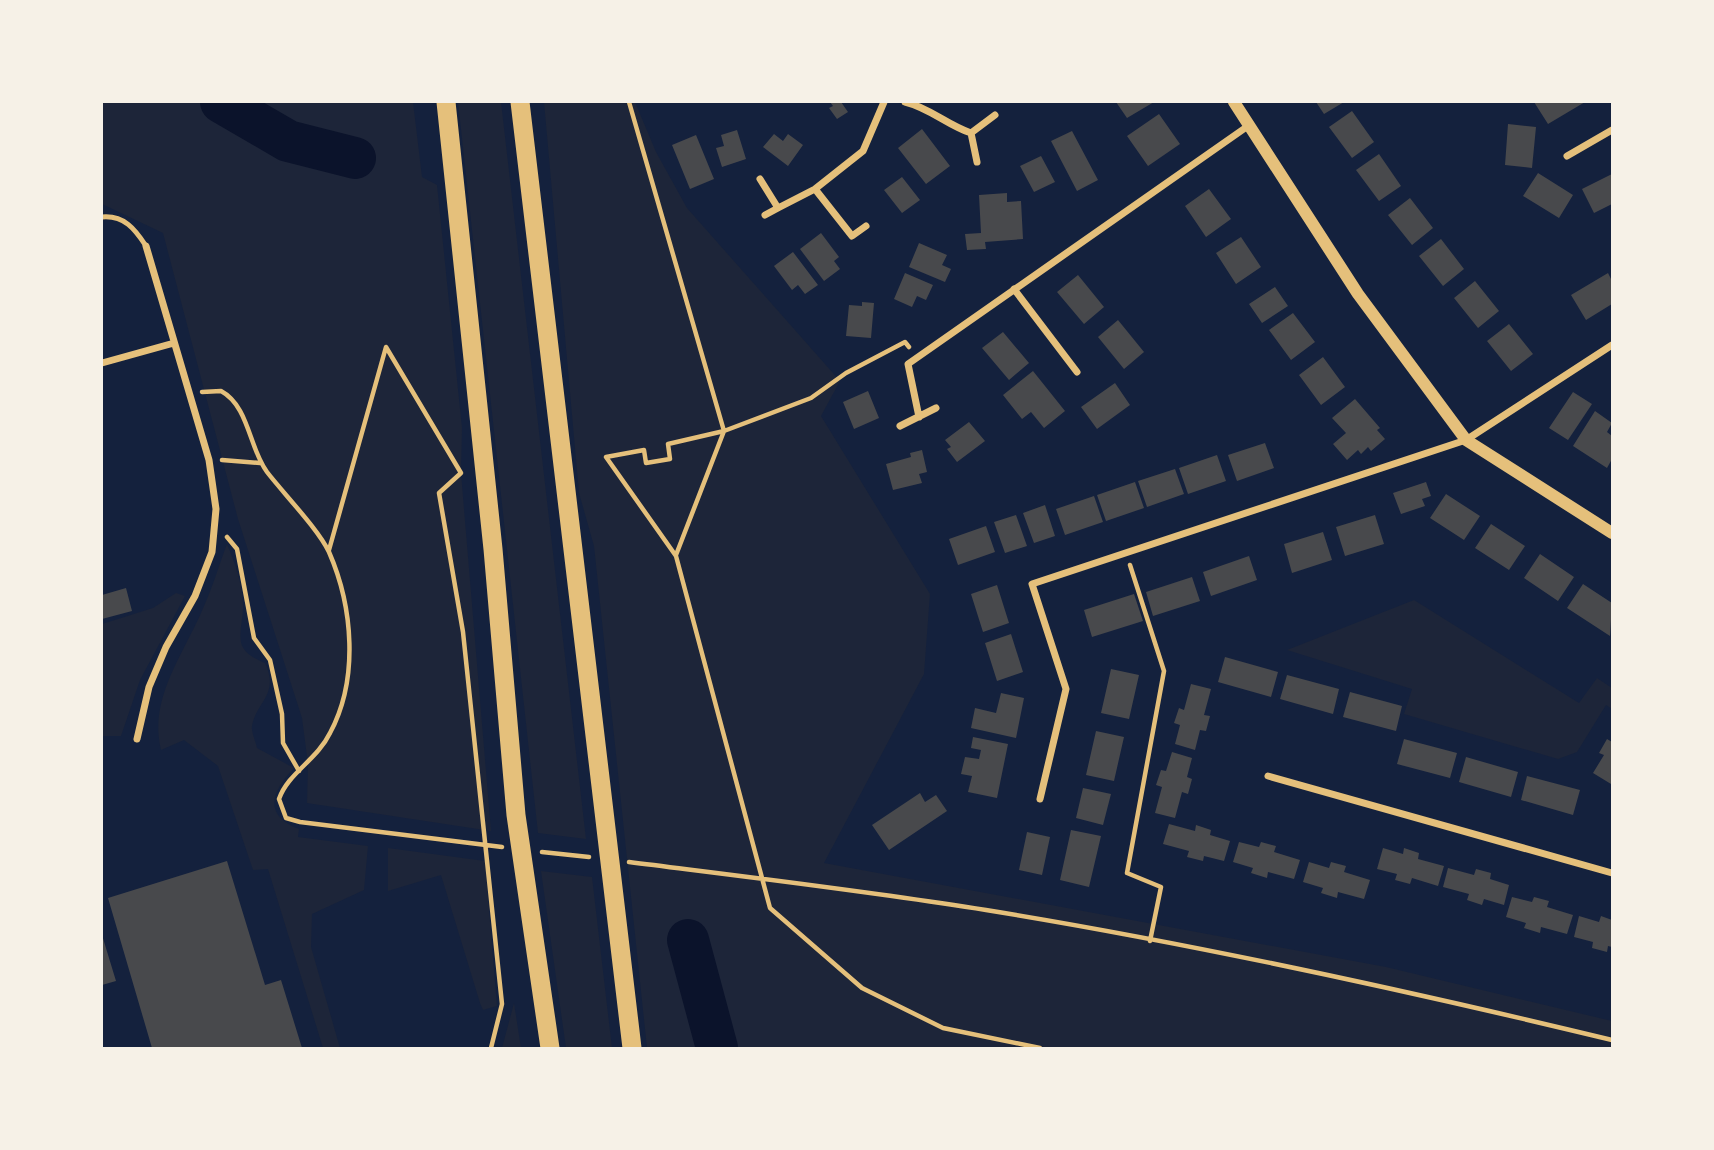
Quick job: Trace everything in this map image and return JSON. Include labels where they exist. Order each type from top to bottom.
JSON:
[{"type":"highway","points":[[446,102],[493,550],[538,1048]]},
{"type":"highway","points":[[520,102],[632,1048]]},
{"type":"highway","points":[[516,815],[550,1048]]},
{"type":"street","points":[[765,215],[815,189],[863,150],[884,102]]},
{"type":"street","points":[[905,102],[930,109],[956,128],[971,133]]},
{"type":"street","points":[[1234,102],[1358,293],[1466,440],[1612,533]]},
{"type":"street","points":[[971,133],[995,115]]},
{"type":"street","points":[[919,417],[908,364],[1248,126]]},
{"type":"street","points":[[1567,156],[1612,130]]},
{"type":"street","points":[[971,133],[977,162]]},
{"type":"street","points":[[760,179],[779,208]]},
{"type":"street","points":[[815,189],[852,236],[866,226]]},
{"type":"street","points":[[137,739],[149,687],[166,647],[195,596],[212,552],[216,509],[209,460],[146,246]]},
{"type":"street","points":[[1014,289],[1077,372]]},
{"type":"street","points":[[102,363],[174,343]]},
{"type":"street","points":[[1040,799],[1066,689],[1032,584],[1466,440],[1612,345]]},
{"type":"street","points":[[900,426],[936,408]]},
{"type":"street","points":[[1268,776],[1612,873]]},
{"type":"lane","points":[[102,217],[109,216],[133,226],[146,246]]},
{"type":"path","points":[[629,102],[724,431],[676,555]]},
{"type":"path","points":[[919,356],[905,342],[846,373],[811,398],[724,431],[668,444],[670,459],[646,463],[644,450],[606,457],[676,555],[770,908],[862,988],[943,1028],[1040,1048]]},
{"type":"path","points":[[328,551],[386,347],[461,472],[439,493],[463,632],[497,950],[502,1004],[491,1048]]},
{"type":"path","points":[[189,395],[208,390],[229,396],[238,407],[260,463],[328,551],[345,604],[350,637],[349,662],[332,731],[314,758],[283,788],[279,799],[286,818],[300,822],[506,847]]},
{"type":"path","points":[[209,460],[260,463]]},
{"type":"path","points":[[215,523],[237,549],[254,638],[270,660],[277,683],[283,743],[299,771]]},
{"type":"path","points":[[1127,554],[1164,671],[1127,873],[1161,887],[1150,941]]},
{"type":"path","points":[[534,851],[603,859]]},
{"type":"path","points":[[616,861],[823,886],[988,911],[1423,995],[1612,1040]]},
{"type":"shaded area","points":[[102,102],[413,102],[422,177],[437,185],[462,428],[461,473],[491,831],[307,803],[308,764],[302,718],[238,519],[163,233],[102,204]]},
{"type":"shaded area","points":[[458,102],[501,102],[586,839],[538,833]]},
{"type":"shaded area","points":[[544,102],[635,102],[656,152],[687,208],[840,381],[821,416],[930,594],[924,674],[824,863],[1386,967],[1612,1021],[1612,1048],[647,1048],[594,546],[579,493]]},
{"type":"shaded area","points":[[227,544],[242,593],[241,642],[247,653],[265,663],[269,674],[269,691],[252,726],[257,748],[294,768],[280,785],[274,802],[275,810],[287,823],[299,829],[298,837],[368,846],[364,890],[312,914],[311,947],[340,1048],[323,1048],[268,869],[253,870],[218,766],[184,740],[161,750],[158,731],[164,694],[207,598]]},
{"type":"shaded area","points":[[176,593],[185,596],[140,680],[121,736],[102,736],[102,624],[153,608]]},
{"type":"shaded area","points":[[1414,600],[1579,703],[1597,678],[1612,688],[1612,709],[1606,705],[1577,752],[1558,759],[1404,714],[1412,689],[1287,650]]},
{"type":"shaded area","points":[[388,848],[485,861],[497,1006],[483,1010],[480,1003],[441,875],[388,891]]},
{"type":"shaded area","points":[[541,871],[592,877],[612,1048],[566,1048]]},
{"type":"shaded area","points":[[514,1003],[521,1048],[502,1048]]},
{"type":"building","points":[[830,102],[841,102],[848,112],[837,119],[829,108],[833,106]]},
{"type":"building","points":[[1116,102],[1154,102],[1127,118]]},
{"type":"building","points":[[1316,102],[1344,102],[1324,114]]},
{"type":"building","points":[[1534,102],[1585,102],[1548,124]]},
{"type":"building","points":[[1352,111],[1374,142],[1352,158],[1329,127]]},
{"type":"building","points":[[1159,114],[1180,144],[1148,166],[1127,136]]},
{"type":"building","points":[[1508,124],[1536,127],[1532,168],[1505,165]]},
{"type":"building","points":[[922,129],[950,166],[926,184],[898,148]]},
{"type":"building","points":[[737,130],[746,159],[722,167],[716,148],[724,146],[721,135]]},
{"type":"building","points":[[1072,131],[1098,180],[1077,191],[1051,141]]},
{"type":"building","points":[[774,134],[783,141],[788,134],[803,145],[788,166],[763,147]]},
{"type":"building","points":[[696,135],[714,179],[690,189],[672,145]]},
{"type":"building","points":[[1379,154],[1401,186],[1379,201],[1356,170]]},
{"type":"building","points":[[1041,156],[1055,182],[1034,192],[1020,166]]},
{"type":"building","points":[[1538,173],[1573,195],[1559,218],[1523,196]]},
{"type":"building","points":[[1612,174],[1612,204],[1594,213],[1582,189]]},
{"type":"building","points":[[902,177],[920,200],[902,213],[884,190]]},
{"type":"building","points":[[1209,189],[1231,219],[1206,237],[1185,206]]},
{"type":"building","points":[[1007,193],[1007,202],[1021,201],[1023,239],[985,242],[986,249],[967,250],[965,234],[981,233],[979,195]]},
{"type":"building","points":[[1410,198],[1433,228],[1412,245],[1388,215]]},
{"type":"building","points":[[821,233],[839,257],[834,261],[840,269],[824,281],[800,249]]},
{"type":"building","points":[[1241,237],[1261,267],[1236,284],[1216,253]]},
{"type":"building","points":[[1441,239],[1464,269],[1443,286],[1419,256]]},
{"type":"building","points":[[919,243],[947,255],[942,265],[951,269],[945,282],[909,267]]},
{"type":"building","points":[[793,252],[818,285],[805,294],[798,285],[792,290],[774,266]]},
{"type":"building","points":[[905,273],[933,285],[926,300],[917,296],[912,307],[894,299]]},
{"type":"building","points":[[1608,273],[1612,281],[1612,304],[1586,320],[1571,295]]},
{"type":"building","points":[[1078,275],[1104,307],[1084,324],[1057,292]]},
{"type":"building","points":[[1475,281],[1499,311],[1478,328],[1454,298]]},
{"type":"building","points":[[1275,287],[1288,306],[1262,323],[1249,304]]},
{"type":"building","points":[[862,302],[874,303],[871,338],[846,336],[849,305],[862,306]]},
{"type":"building","points":[[1293,313],[1315,342],[1291,360],[1269,330]]},
{"type":"building","points":[[1118,320],[1144,352],[1124,369],[1098,337]]},
{"type":"building","points":[[1509,324],[1533,354],[1511,371],[1487,341]]},
{"type":"building","points":[[1003,332],[1029,363],[1009,380],[982,348]]},
{"type":"building","points":[[1323,357],[1345,387],[1321,405],[1299,375]]},
{"type":"building","points":[[1033,371],[1065,411],[1044,428],[1031,412],[1022,419],[1003,395]]},
{"type":"building","points":[[1115,383],[1130,405],[1097,429],[1081,407]]},
{"type":"building","points":[[868,391],[879,418],[854,429],[843,402]]},
{"type":"building","points":[[1573,392],[1592,404],[1568,440],[1549,428]]},
{"type":"building","points":[[1355,399],[1380,428],[1377,430],[1385,439],[1371,451],[1368,447],[1361,454],[1358,450],[1347,460],[1333,444],[1346,433],[1332,418]]},
{"type":"building","points":[[1595,411],[1612,423],[1607,432],[1612,436],[1612,459],[1607,468],[1573,446]]},
{"type":"building","points":[[969,422],[985,441],[957,462],[947,449],[951,447],[945,440]]},
{"type":"building","points":[[1265,443],[1274,468],[1237,481],[1228,455]]},
{"type":"building","points":[[922,450],[927,472],[919,474],[922,483],[893,490],[886,464],[911,457],[910,453]]},
{"type":"building","points":[[1217,455],[1226,481],[1188,494],[1179,468]]},
{"type":"building","points":[[1175,469],[1184,494],[1147,507],[1138,481]]},
{"type":"building","points":[[1135,482],[1144,508],[1106,521],[1097,495]]},
{"type":"building","points":[[1426,482],[1431,496],[1422,499],[1425,506],[1401,514],[1393,493]]},
{"type":"building","points":[[1446,494],[1480,516],[1464,540],[1430,518]]},
{"type":"building","points":[[1094,496],[1103,522],[1065,535],[1056,509]]},
{"type":"building","points":[[1045,505],[1055,536],[1034,543],[1023,513]]},
{"type":"building","points":[[1016,515],[1027,546],[1005,553],[994,522]]},
{"type":"building","points":[[1375,515],[1384,544],[1345,556],[1336,527]]},
{"type":"building","points":[[1491,524],[1525,546],[1509,570],[1475,548]]},
{"type":"building","points":[[986,526],[995,552],[958,565],[949,539]]},
{"type":"building","points":[[1323,532],[1332,560],[1292,573],[1284,544]]},
{"type":"building","points":[[1540,554],[1574,577],[1558,601],[1524,578]]},
{"type":"building","points":[[1249,556],[1257,580],[1211,596],[1203,572]]},
{"type":"building","points":[[1192,577],[1200,601],[1153,616],[1146,592]]},
{"type":"building","points":[[1583,584],[1612,603],[1610,636],[1567,608]]},
{"type":"building","points":[[997,585],[1009,623],[983,632],[971,594]]},
{"type":"building","points":[[126,588],[132,611],[102,619],[102,595]]},
{"type":"building","points":[[1134,594],[1143,621],[1092,637],[1084,610]]},
{"type":"building","points":[[1011,634],[1023,672],[997,681],[985,643]]},
{"type":"building","points":[[1225,657],[1278,672],[1271,697],[1218,682]]},
{"type":"building","points":[[1111,669],[1139,675],[1129,719],[1101,713]]},
{"type":"building","points":[[1287,675],[1339,689],[1333,714],[1280,699]]},
{"type":"building","points":[[1191,684],[1211,689],[1204,715],[1210,716],[1206,731],[1200,730],[1195,750],[1175,744],[1180,725],[1174,723],[1179,708],[1184,710]]},
{"type":"building","points":[[1350,692],[1402,706],[1396,731],[1343,717]]},
{"type":"building","points":[[1001,693],[1024,698],[1016,738],[971,728],[975,708],[996,713]]},
{"type":"building","points":[[1096,731],[1124,737],[1114,781],[1086,775]]},
{"type":"building","points":[[973,737],[1008,744],[997,798],[968,792],[972,776],[961,774],[965,757],[979,759],[981,750],[971,748]]},
{"type":"building","points":[[1404,739],[1457,753],[1450,778],[1397,764]]},
{"type":"building","points":[[1607,739],[1612,742],[1611,784],[1593,773],[1604,755],[1599,753]]},
{"type":"building","points":[[1172,752],[1192,758],[1187,777],[1192,779],[1188,794],[1182,792],[1175,818],[1155,813],[1162,787],[1156,785],[1161,770],[1166,771]]},
{"type":"building","points":[[1466,757],[1518,772],[1511,797],[1459,782]]},
{"type":"building","points":[[1527,776],[1580,790],[1573,815],[1521,800]]},
{"type":"building","points":[[1083,788],[1111,794],[1103,825],[1076,818]]},
{"type":"building","points":[[920,793],[925,802],[936,795],[947,811],[889,850],[872,825]]},
{"type":"building","points":[[1169,824],[1195,831],[1196,825],[1211,830],[1210,835],[1230,841],[1224,861],[1204,856],[1203,861],[1187,857],[1189,851],[1163,844]]},
{"type":"building","points":[[1071,830],[1101,836],[1089,887],[1060,880]]},
{"type":"building","points":[[1027,832],[1050,837],[1042,875],[1019,870]]},
{"type":"building","points":[[1239,842],[1259,847],[1261,842],[1276,846],[1274,852],[1300,860],[1294,879],[1268,872],[1267,878],[1251,873],[1253,868],[1233,862]]},
{"type":"building","points":[[1383,848],[1403,854],[1404,848],[1419,853],[1418,859],[1444,866],[1438,886],[1412,878],[1410,884],[1395,880],[1397,874],[1377,869]]},
{"type":"building","points":[[227,861],[265,985],[281,980],[302,1048],[152,1048],[108,898]]},
{"type":"building","points":[[1309,862],[1329,868],[1331,862],[1346,866],[1344,872],[1370,880],[1364,899],[1338,892],[1337,898],[1321,893],[1323,888],[1303,882]]},
{"type":"building","points":[[1448,868],[1474,875],[1476,869],[1491,873],[1490,879],[1509,885],[1504,905],[1484,899],[1482,905],[1467,900],[1469,894],[1443,887]]},
{"type":"building","points":[[1512,897],[1532,902],[1534,897],[1549,901],[1547,907],[1573,915],[1567,934],[1541,927],[1540,933],[1524,928],[1526,923],[1506,917]]},
{"type":"building","points":[[1579,916],[1599,922],[1601,916],[1612,920],[1612,947],[1608,946],[1607,952],[1592,948],[1593,942],[1574,937]]},
{"type":"building","points":[[102,935],[116,981],[102,985]]},
{"type":"waterway","points":[[221,102],[288,141],[355,158]]},
{"type":"waterway","points":[[688,940],[717,1048]]}]
